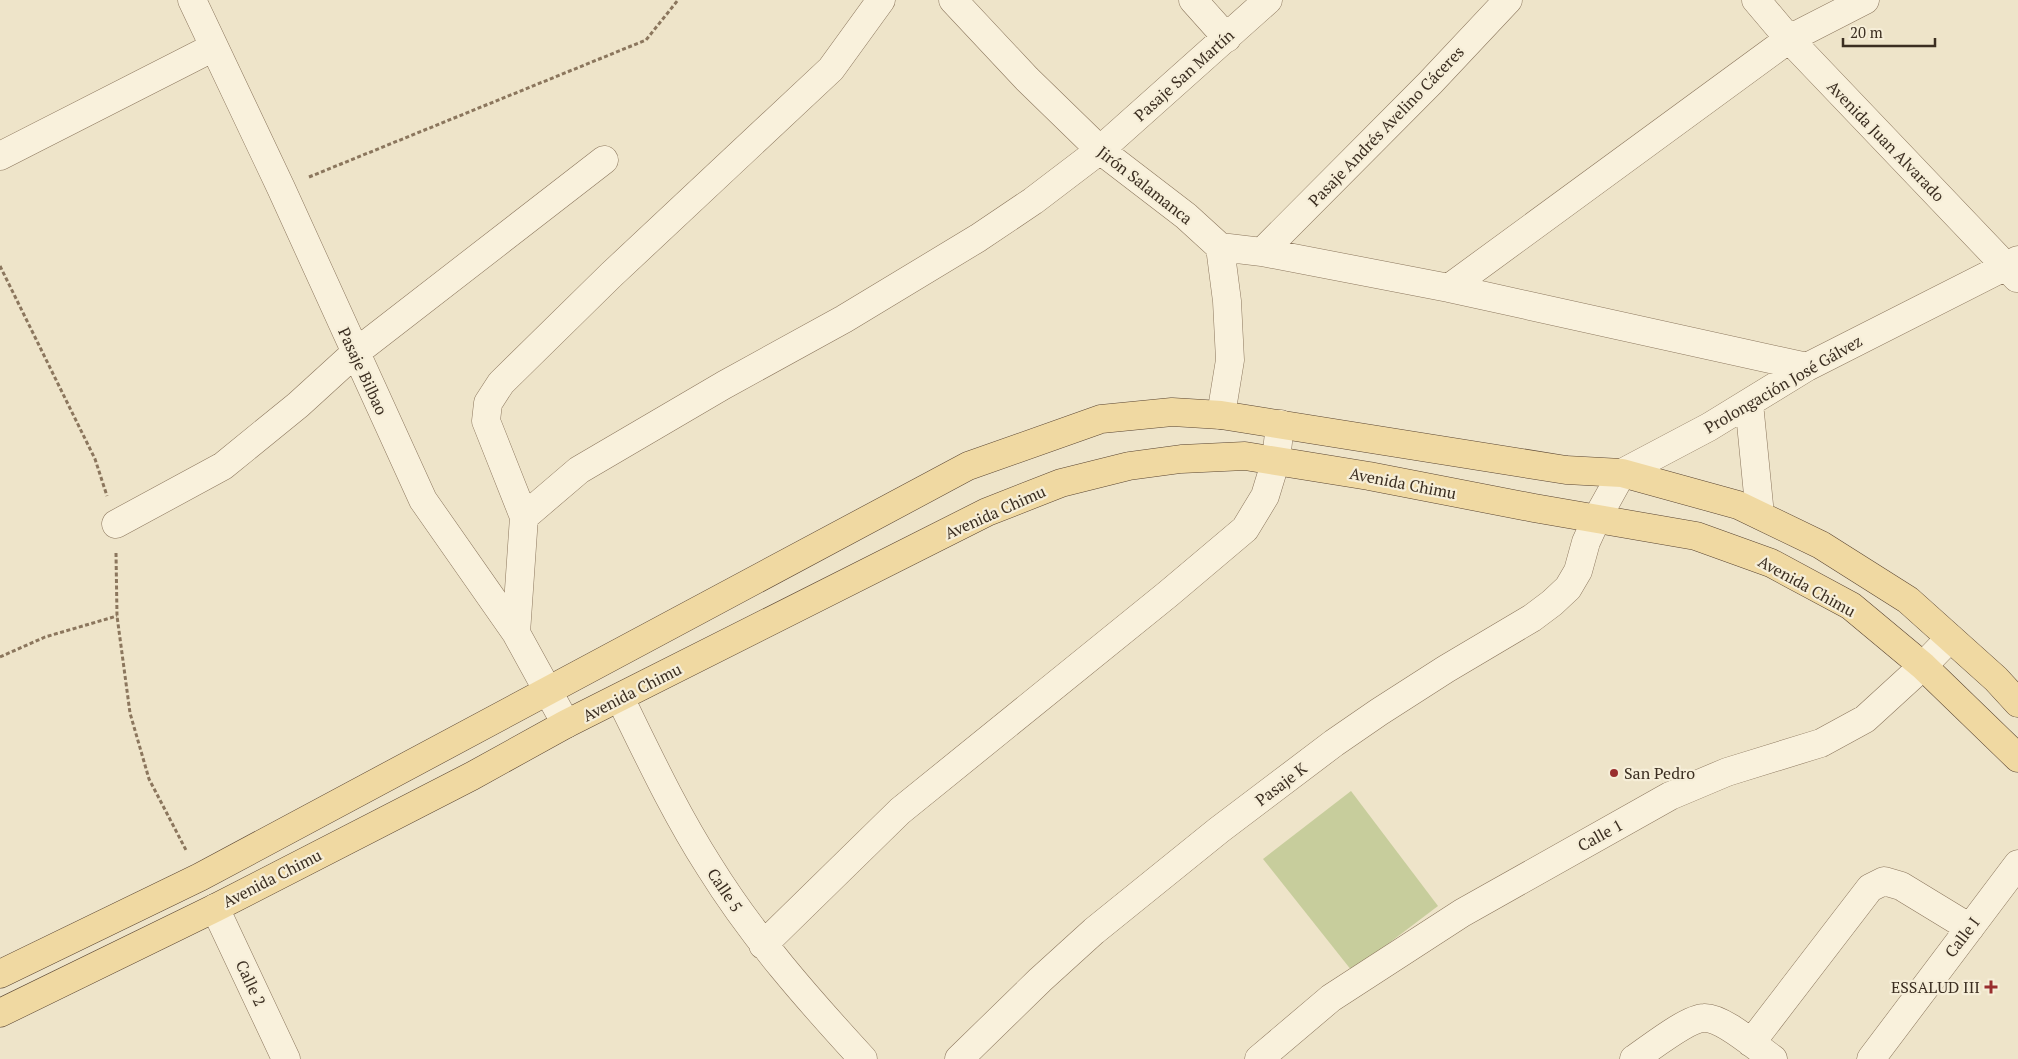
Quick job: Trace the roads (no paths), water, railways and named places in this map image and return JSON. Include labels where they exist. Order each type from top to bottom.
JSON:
[{"type":"main road","name":"Avenida Chimu","points":[[0,974],[200,877],[968,466],[1101,419],[1172,412],[1221,415],[1566,470],[1622,473],[1738,505],[1821,545],[1908,600],[1996,679],[2018,703]]},
{"type":"main road","name":"Avenida Chimu","points":[[0,1013],[215,908],[472,776],[566,724],[987,512],[1061,483],[1129,466],[1181,460],[1245,456],[1696,536],[1771,563],[1851,606],[1923,666],[2018,758]]},
{"type":"street","name":"Pasaje Bilbao","points":[[192,0],[281,188],[424,500],[516,633],[566,724]]},
{"type":"street","points":[[516,633],[524,517],[486,421],[488,403],[501,383],[611,275],[831,69],[881,0]]},
{"type":"street","name":"Jirón Salamanca","points":[[954,0],[1027,79],[1100,150],[1186,216],[1220,247]]},
{"type":"street","points":[[1193,0],[1227,38]]},
{"type":"street","name":"Pasaje San Martín","points":[[524,517],[579,470],[724,385],[844,319],[978,238],[1033,201],[1100,150],[1268,0]]},
{"type":"street","name":"Pasaje Andrés Avelino Cáceres","points":[[1262,252],[1430,83],[1508,0]]},
{"type":"street","name":"Avenida Juan Alvarado","points":[[1756,0],[1789,39],[2014,268]]},
{"type":"street","points":[[1449,288],[1789,39],[1865,0]]},
{"type":"street","points":[[0,156],[214,47]]},
{"type":"street","points":[[116,524],[223,466],[298,405],[355,353],[604,160]]},
{"type":"street","points":[[1221,415],[1230,360],[1227,301],[1220,247],[1262,252],[1449,288],[1807,367]]},
{"type":"street","name":"Prolongación José Gálvez","points":[[1622,473],[1709,427],[1807,367],[2014,268]]},
{"type":"street","points":[[1748,403],[1760,515]]},
{"type":"street","points":[[763,946],[900,811],[1168,594],[1245,529],[1265,496],[1276,460],[1280,424]]},
{"type":"street","points":[[1597,518],[1622,473]]},
{"type":"street","name":"Pasaje K","points":[[959,1059],[1040,980],[1094,932],[1219,830],[1334,743],[1379,712],[1552,604],[1568,588],[1578,572],[1586,542],[1597,518]]},
{"type":"street","name":"Calle 1","points":[[1259,1059],[1331,998],[1462,912],[1670,796],[1727,772],[1821,743],[1865,718],[1923,666],[1950,638]]},
{"type":"street","name":"Calle 5","points":[[620,698],[662,783],[709,867],[763,946],[803,994],[863,1059]]},
{"type":"street","name":"Calle I","points":[[1871,1059],[2018,864]]},
{"type":"street","points":[[1751,1043],[1870,888],[1884,881],[1901,886],[1970,928]]},
{"type":"street","name":"Calle 2","points":[[215,908],[286,1059]]},
{"type":"street","points":[[1634,1059],[1688,1023],[1704,1018],[1719,1021],[1773,1059]]},
{"type":"place","name":"San Pedro","points":[[1614,773]]},
{"type":"place","name":"ESSALUD III","points":[[1991,987]]}]
